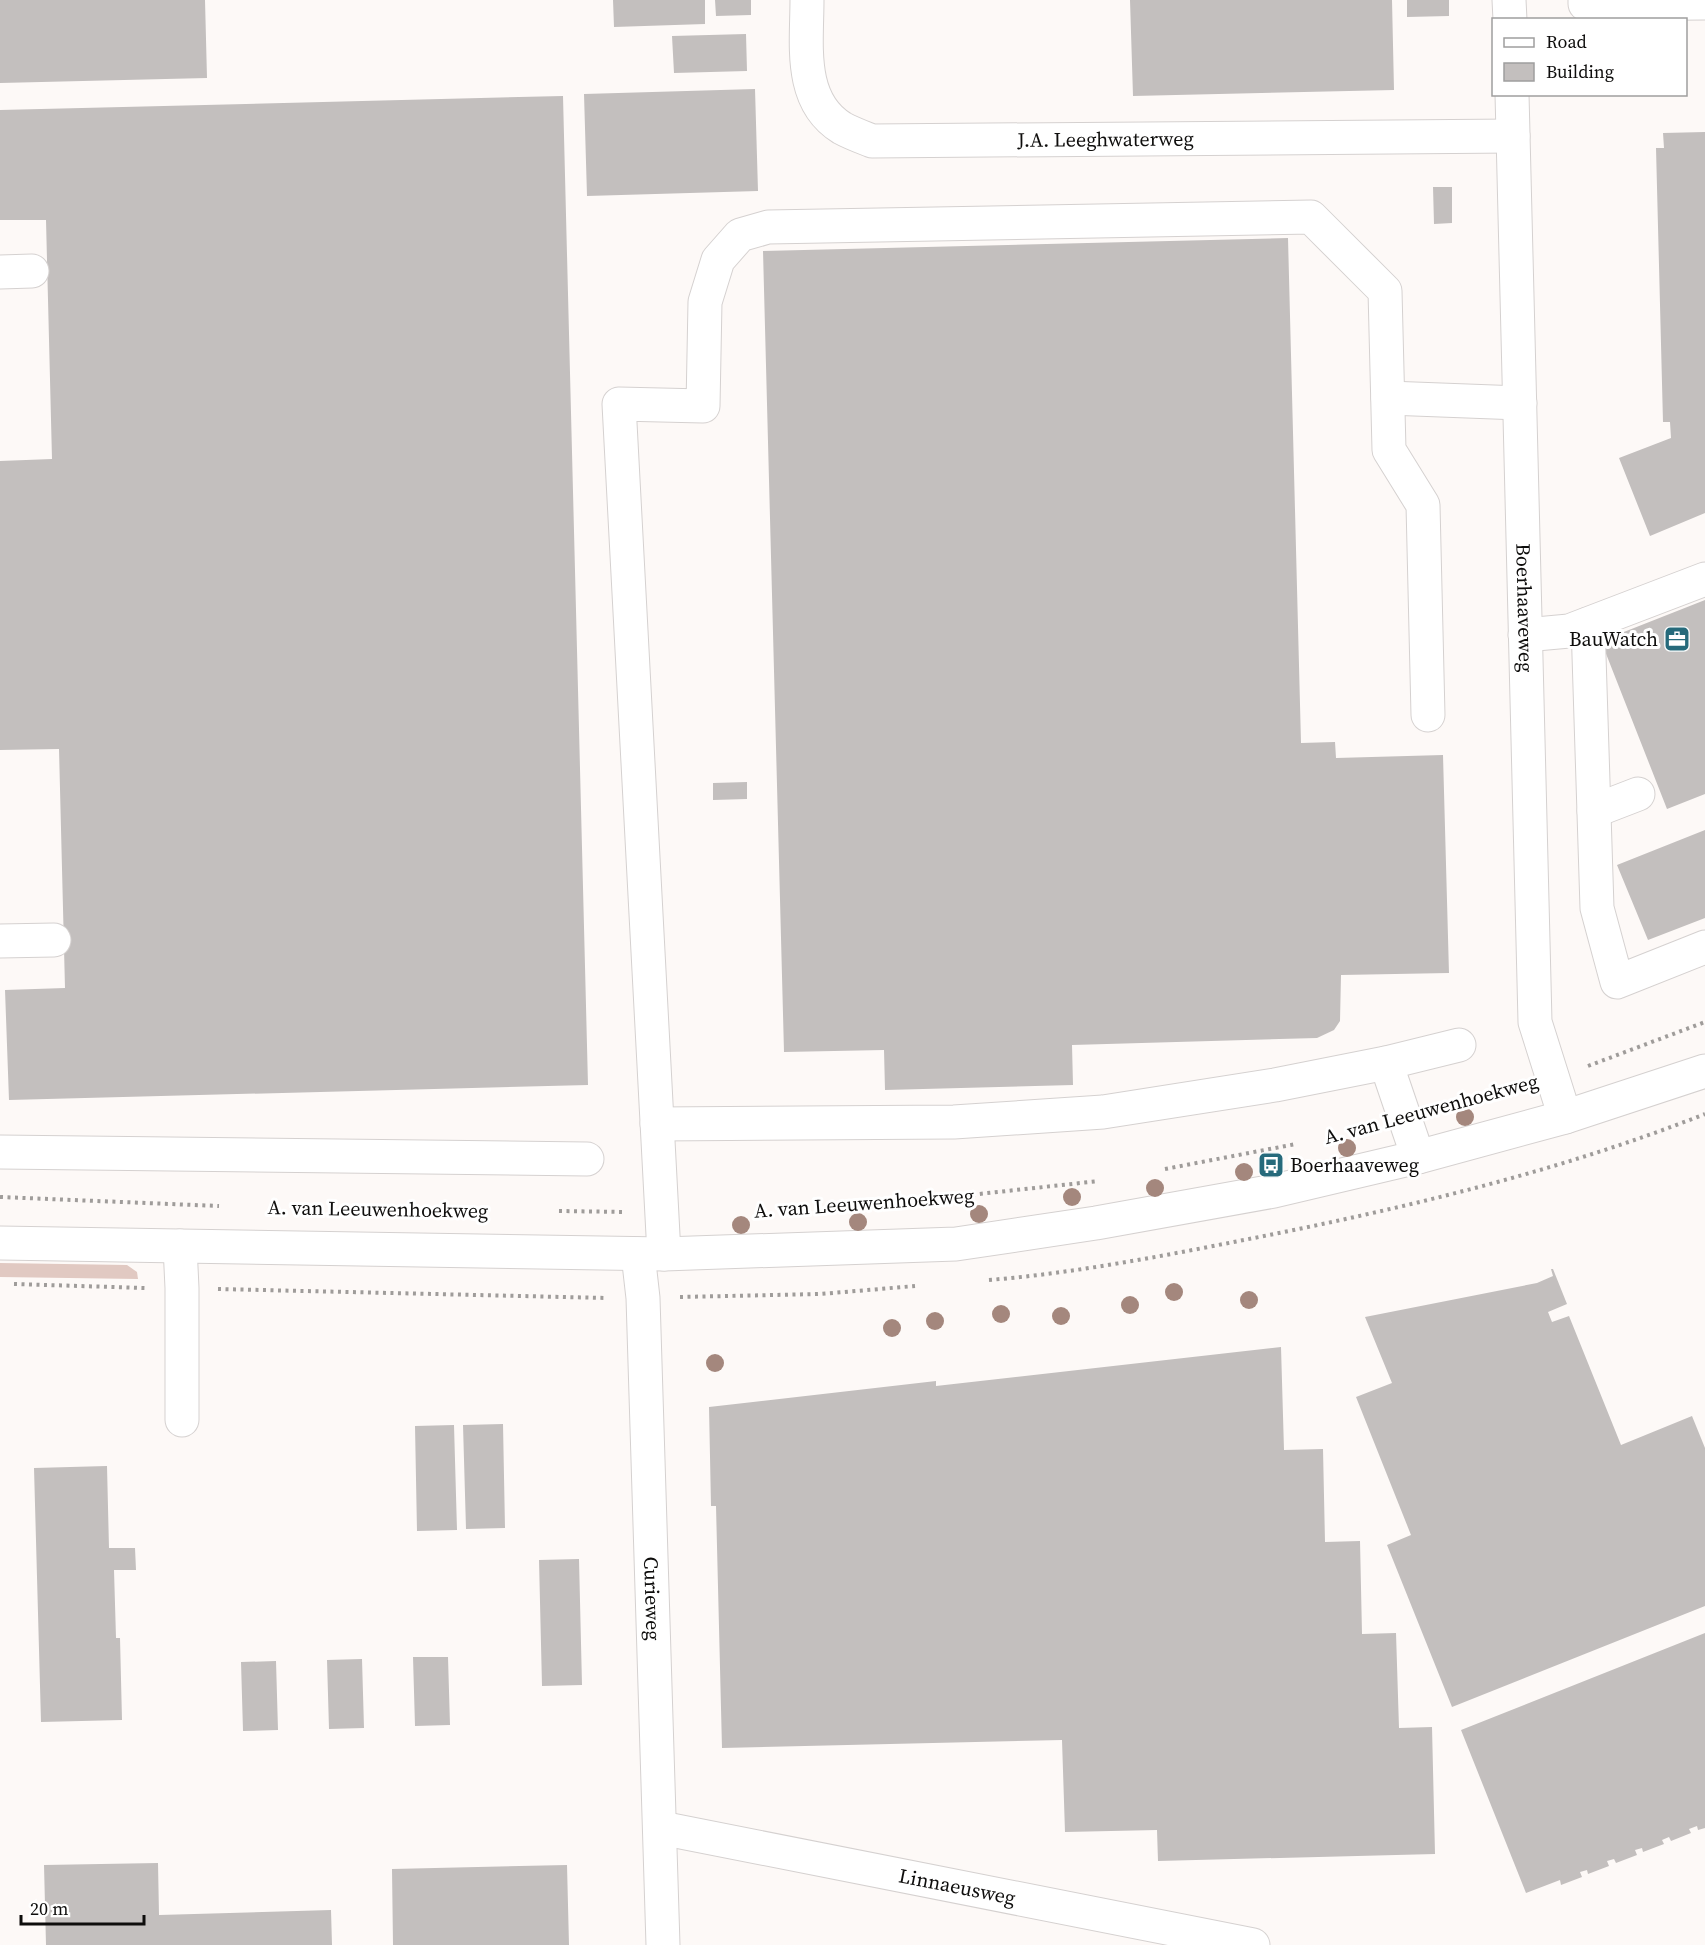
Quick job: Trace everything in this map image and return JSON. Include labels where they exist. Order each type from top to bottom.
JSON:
[{"type":"street","name":"J.A. Leeghwaterweg","points":[[807,0],[808,81],[818,106],[840,127],[872,141],[1513,136]]},
{"type":"street","points":[[1509,0],[1510,18]]},
{"type":"street","points":[[1585,0],[1585,4],[1705,3]]},
{"type":"street","name":"Boerhaaveweg","points":[[1512,96],[1535,1022],[1564,1117]]},
{"type":"street","name":"Curieweg","points":[[663,1945],[643,1298],[651,1254],[662,1214],[619,404],[703,406],[705,302],[718,260],[740,234],[768,227],[1311,217],[1385,291],[1388,398]]},
{"type":"street","points":[[0,272],[32,272]]},
{"type":"street","points":[[1428,715],[1423,505],[1389,450],[1388,398],[1520,403]]},
{"type":"street","points":[[1525,635],[1569,631],[1705,579]]},
{"type":"street","points":[[1588,624],[1597,908],[1617,982],[1705,947]]},
{"type":"street","points":[[1594,811],[1638,794]]},
{"type":"street","points":[[0,941],[54,940]]},
{"type":"street","points":[[657,1124],[954,1122],[1103,1112],[1275,1085],[1386,1064],[1459,1045]]},
{"type":"street","points":[[1386,1064],[1418,1157]]},
{"type":"street","name":"A. van Leeuwenhoekweg","points":[[0,1243],[651,1254],[956,1244],[1096,1223],[1274,1191],[1418,1157],[1564,1117],[1705,1071]]},
{"type":"street","points":[[0,1152],[587,1159]]},
{"type":"street","points":[[180,1246],[182,1420]]},
{"type":"street","name":"Linnaeusweg","points":[[661,1827],[1253,1945]]},
{"type":"path","name":"A. van Leeuwenhoekweg","points":[[1553,1077],[1626,1053],[1705,1022]]},
{"type":"path","name":"A. van Leeuwenhoekweg","points":[[1163,1169],[1298,1143]]},
{"type":"path","name":"A. van Leeuwenhoekweg","points":[[866,1206],[1106,1180]]},
{"type":"path","points":[[0,1197],[221,1206]]},
{"type":"path","points":[[556,1211],[662,1214]]},
{"type":"path","points":[[11,1284],[643,1298]]},
{"type":"shaded area","points":[[0,1263],[127,1265],[137,1272],[138,1279],[0,1277]]},
{"type":"building","points":[[0,0],[205,0],[207,78],[0,83]]},
{"type":"building","points":[[613,0],[705,0],[705,24],[614,27]]},
{"type":"building","points":[[715,0],[751,0],[751,15],[716,16]]},
{"type":"building","points":[[1130,0],[1392,0],[1394,90],[1133,96]]},
{"type":"building","points":[[1407,0],[1449,0],[1449,16],[1407,17]]},
{"type":"building","points":[[746,34],[747,71],[674,73],[672,36]]},
{"type":"building","points":[[755,89],[758,191],[587,196],[584,94]]},
{"type":"building","points":[[563,96],[588,1085],[9,1100],[5,990],[65,988],[59,749],[0,750],[0,461],[52,459],[46,220],[0,220],[0,110]]},
{"type":"building","points":[[1705,132],[1705,513],[1650,536],[1619,458],[1671,438],[1670,422],[1663,422],[1656,148],[1664,148],[1663,133]]},
{"type":"building","points":[[1433,187],[1452,187],[1452,223],[1434,224]]},
{"type":"building","points":[[1288,238],[1301,743],[1335,742],[1336,758],[1443,755],[1449,973],[1341,975],[1340,1021],[1334,1030],[1317,1038],[1072,1045],[1073,1085],[885,1090],[884,1050],[784,1052],[763,251]]},
{"type":"building","points":[[1705,600],[1705,794],[1667,809],[1601,641]]},
{"type":"building","points":[[747,782],[747,799],[713,800],[713,783]]},
{"type":"building","points":[[1705,830],[1705,918],[1648,940],[1617,865]]},
{"type":"building","points":[[1551,1269],[1553,1269],[1567,1304],[1548,1312],[1552,1322],[1569,1316],[1621,1445],[1692,1416],[1705,1448],[1705,1606],[1452,1707],[1387,1545],[1411,1535],[1356,1397],[1392,1383],[1365,1317],[1537,1283],[1553,1276]]},
{"type":"building","points":[[1281,1347],[1284,1450],[1323,1449],[1325,1542],[1360,1541],[1362,1634],[1396,1633],[1399,1728],[1432,1727],[1435,1854],[1158,1861],[1157,1830],[1065,1832],[1062,1740],[722,1748],[716,1506],[711,1506],[709,1407],[936,1381],[936,1386]]},
{"type":"building","points":[[503,1424],[505,1528],[466,1529],[463,1425]]},
{"type":"building","points":[[454,1425],[457,1530],[417,1531],[415,1426]]},
{"type":"building","points":[[107,1466],[109,1548],[135,1548],[136,1570],[114,1570],[116,1638],[120,1638],[122,1720],[41,1722],[34,1468]]},
{"type":"building","points":[[579,1559],[582,1685],[542,1686],[539,1560]]},
{"type":"building","points":[[1705,1633],[1705,1828],[1698,1830],[1697,1826],[1689,1829],[1691,1833],[1671,1841],[1669,1837],[1662,1840],[1664,1844],[1643,1852],[1642,1848],[1635,1850],[1637,1855],[1616,1863],[1614,1859],[1607,1861],[1609,1866],[1588,1874],[1587,1870],[1580,1872],[1582,1877],[1561,1885],[1560,1880],[1526,1893],[1461,1730]]},
{"type":"building","points":[[413,1657],[448,1657],[450,1725],[415,1726]]},
{"type":"building","points":[[362,1659],[364,1728],[329,1729],[327,1660]]},
{"type":"building","points":[[276,1661],[278,1730],[243,1731],[241,1662]]},
{"type":"building","points":[[158,1863],[159,1915],[331,1910],[332,1945],[46,1945],[44,1865]]},
{"type":"building","points":[[567,1865],[569,1945],[393,1945],[392,1869]]},
{"type":"place","name":"BauWatch","points":[[1677,639]]},
{"type":"place","name":"Boerhaaveweg","points":[[1271,1165]]}]
